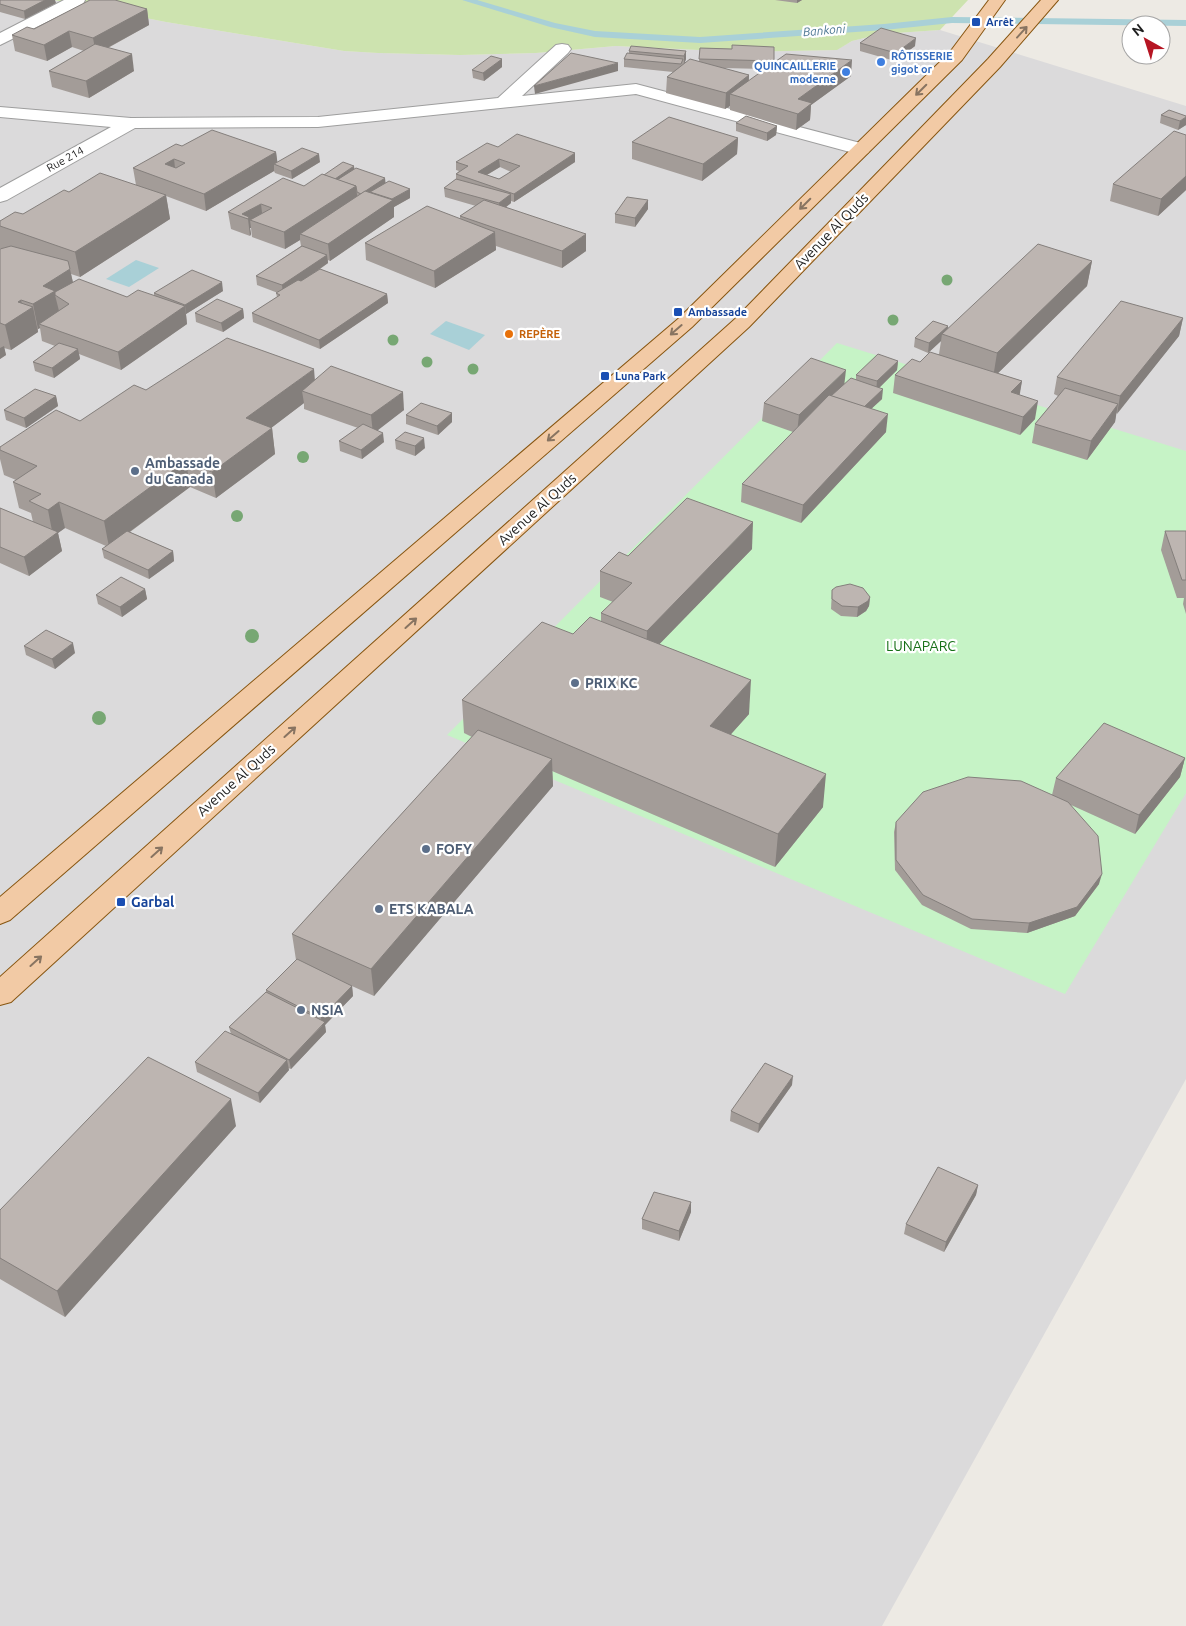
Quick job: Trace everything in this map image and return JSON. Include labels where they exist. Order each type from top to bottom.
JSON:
[{"type":"main road","points":[[0,912],[685,323],[956,56],[997,0]]},
{"type":"main road","name":"Avenue Al Quds","points":[[0,994],[742,322],[994,63],[1050,0]]},
{"type":"street","points":[[0,40],[77,0]]},
{"type":"street","points":[[503,103],[562,49]]},
{"type":"street","points":[[0,112],[131,123],[318,122],[636,89],[861,149]]},
{"type":"street","name":"Rue 214","points":[[0,196],[131,123]]},
{"type":"shaded area","points":[[0,0],[54,0],[166,22],[344,51],[379,53],[460,55],[536,53],[616,46],[741,52],[836,50],[852,41],[881,34],[940,30],[1186,106],[1186,1079],[882,1626],[0,1626]]},
{"type":"green space","points":[[54,0],[968,0],[940,30],[881,34],[852,41],[837,50],[741,52],[616,46],[536,53],[460,55],[344,51],[166,22]]},
{"type":"green space","name":"LUNAPARC","points":[[837,343],[1186,451],[1186,793],[1065,994],[447,735]]},
{"type":"water","points":[[136,260],[159,268],[129,287],[106,279]]},
{"type":"water","points":[[446,321],[485,335],[469,350],[430,334]]},
{"type":"building","points":[[0,0],[45,0],[24,11],[0,4]]},
{"type":"building","points":[[90,0],[115,0],[147,9],[93,38],[69,31],[44,45],[12,35],[27,27],[34,29]]},
{"type":"building","points":[[881,28],[916,38],[896,53],[860,43]]},
{"type":"building","points":[[95,44],[132,54],[86,81],[49,71]]},
{"type":"building","points":[[732,45],[774,47],[774,61],[699,59],[700,48],[732,49]]},
{"type":"building","points":[[631,46],[686,51],[684,56],[629,51]]},
{"type":"building","points":[[571,53],[618,63],[534,86]]},
{"type":"building","points":[[627,53],[683,59],[681,64],[624,59]]},
{"type":"building","points":[[786,54],[852,60],[798,99],[812,103],[798,114],[730,94]]},
{"type":"building","points":[[491,56],[502,59],[483,73],[472,70]]},
{"type":"building","points":[[690,59],[749,75],[726,93],[667,77]]},
{"type":"building","points":[[1169,110],[1186,117],[1180,121],[1161,115]]},
{"type":"building","points":[[746,116],[777,126],[767,133],[736,123]]},
{"type":"building","points":[[669,117],[738,138],[703,164],[632,142]]},
{"type":"building","points":[[212,130],[276,152],[204,194],[133,168],[176,144],[182,146]],"holes":[[[174,159],[185,163],[176,168],[165,164]]]},
{"type":"building","points":[[1174,131],[1186,135],[1186,176],[1161,199],[1113,184]]},
{"type":"building","points":[[517,134],[575,153],[514,194],[456,174],[468,166],[456,162],[487,143],[498,147]],"holes":[[[499,159],[520,166],[499,179],[478,172]]]},
{"type":"building","points":[[302,148],[319,154],[291,171],[274,164]]},
{"type":"building","points":[[343,162],[354,166],[335,179],[324,175]]},
{"type":"building","points":[[356,168],[385,178],[361,194],[357,192],[356,186],[337,180]]},
{"type":"building","points":[[100,173],[166,195],[75,252],[0,226],[0,221],[15,212],[23,214],[64,190],[69,192]]},
{"type":"building","points":[[322,174],[356,186],[284,232],[250,220],[272,208],[261,204],[242,214],[249,217],[248,219],[228,212],[283,178],[304,186]]},
{"type":"building","points":[[456,179],[511,194],[499,203],[444,188]]},
{"type":"building","points":[[389,181],[410,189],[392,199],[370,192]]},
{"type":"building","points":[[365,191],[393,200],[328,244],[300,234]]},
{"type":"building","points":[[627,197],[648,200],[635,218],[615,214]]},
{"type":"building","points":[[484,200],[586,234],[562,251],[460,216]]},
{"type":"building","points":[[427,206],[495,232],[434,271],[365,243]]},
{"type":"building","points":[[1038,244],[1092,261],[997,353],[942,334]]},
{"type":"building","points":[[11,246],[68,261],[70,269],[43,286],[55,291],[33,304],[21,300],[18,302],[33,307],[5,325],[0,323],[0,249]]},
{"type":"building","points":[[302,246],[327,255],[282,285],[256,276]]},
{"type":"building","points":[[320,269],[387,294],[319,340],[252,313],[280,295],[276,293]]},
{"type":"building","points":[[192,270],[222,282],[185,305],[154,293]]},
{"type":"building","points":[[79,279],[127,297],[138,290],[185,306],[118,352],[39,324],[69,304],[55,295],[55,292]]},
{"type":"building","points":[[217,299],[243,309],[221,323],[195,313]]},
{"type":"building","points":[[1121,301],[1183,318],[1120,396],[1057,377]]},
{"type":"building","points":[[933,321],[948,326],[929,343],[915,338]]},
{"type":"building","points":[[227,338],[314,369],[246,418],[272,428],[212,472],[186,461],[104,521],[59,502],[48,510],[29,501],[41,494],[13,482],[37,466],[0,450],[0,447],[56,410],[80,421],[134,385],[146,390]]},
{"type":"building","points":[[59,343],[78,349],[52,368],[33,362]]},
{"type":"building","points":[[930,352],[1022,381],[1011,392],[1038,401],[1023,417],[895,375],[912,359],[920,362]]},
{"type":"building","points":[[878,354],[898,361],[877,381],[856,375]]},
{"type":"building","points":[[811,358],[846,370],[799,415],[764,403]]},
{"type":"building","points":[[331,366],[403,392],[371,415],[302,391]]},
{"type":"building","points":[[851,378],[883,389],[864,407],[831,396]]},
{"type":"building","points":[[1065,388],[1118,404],[1091,441],[1035,424]]},
{"type":"building","points":[[35,389],[56,396],[24,418],[4,410]]},
{"type":"building","points":[[829,395],[888,414],[803,505],[742,484]]},
{"type":"building","points":[[421,403],[452,413],[437,426],[406,415]]},
{"type":"building","points":[[363,424],[383,433],[361,450],[339,441]]},
{"type":"building","points":[[405,432],[424,438],[415,446],[395,440]]},
{"type":"building","points":[[687,498],[753,522],[647,631],[601,613],[632,583],[600,571],[619,552],[628,556]]},
{"type":"building","points":[[0,508],[58,532],[24,557],[0,547]]},
{"type":"building","points":[[127,531],[173,551],[148,570],[102,549]]},
{"type":"building","points":[[1165,531],[1186,531],[1186,580],[1182,580]]},
{"type":"building","points":[[121,577],[145,589],[120,607],[96,595]]},
{"type":"building","points":[[850,584],[863,588],[870,597],[868,601],[858,607],[842,606],[832,599],[832,590],[836,587]]},
{"type":"building","points":[[590,617],[751,680],[710,726],[826,774],[778,834],[462,700],[542,622],[573,634]]},
{"type":"building","points":[[46,630],[73,643],[52,659],[24,646]]},
{"type":"building","points":[[1104,723],[1185,758],[1139,815],[1056,778]]},
{"type":"building","points":[[478,730],[552,759],[371,969],[292,934]]},
{"type":"building","points":[[968,777],[1021,781],[1068,802],[1098,836],[1102,874],[1077,907],[1029,923],[972,919],[923,895],[896,860],[896,822],[923,792]]},
{"type":"building","points":[[297,959],[352,986],[321,1018],[266,990]]},
{"type":"building","points":[[266,992],[325,1022],[289,1060],[229,1027]]},
{"type":"building","points":[[225,1031],[287,1060],[258,1093],[195,1062]]},
{"type":"building","points":[[148,1057],[231,1099],[57,1291],[0,1258],[0,1210]]},
{"type":"building","points":[[765,1063],[793,1076],[759,1124],[731,1111]]},
{"type":"building","points":[[938,1167],[978,1185],[946,1242],[906,1224]]},
{"type":"building","points":[[654,1192],[691,1202],[679,1231],[642,1219]]},
{"type":"waterway","name":"Bankoni","points":[[467,0],[553,25],[595,34],[700,40],[884,27],[952,20],[1186,23]]},
{"type":"place","name":"Arrêt","points":[[976,22]]},
{"type":"place","name":"RÔTISSERIE gigot or","points":[[881,62]]},
{"type":"place","name":"QUINCAILLERIE moderne","points":[[846,72]]},
{"type":"place","name":"Ambassade","points":[[678,312]]},
{"type":"place","name":"REPÈRE","points":[[509,334]]},
{"type":"place","name":"Luna Park","points":[[605,376]]},
{"type":"place","name":"Ambassade du Canada","points":[[135,471]]},
{"type":"place","name":"PRIX KC","points":[[575,683]]},
{"type":"place","name":"FOFY","points":[[426,849]]},
{"type":"place","name":"Garbal","points":[[121,902]]},
{"type":"place","name":"ETS KABALA","points":[[379,909]]},
{"type":"place","name":"NSIA","points":[[301,1010]]}]
